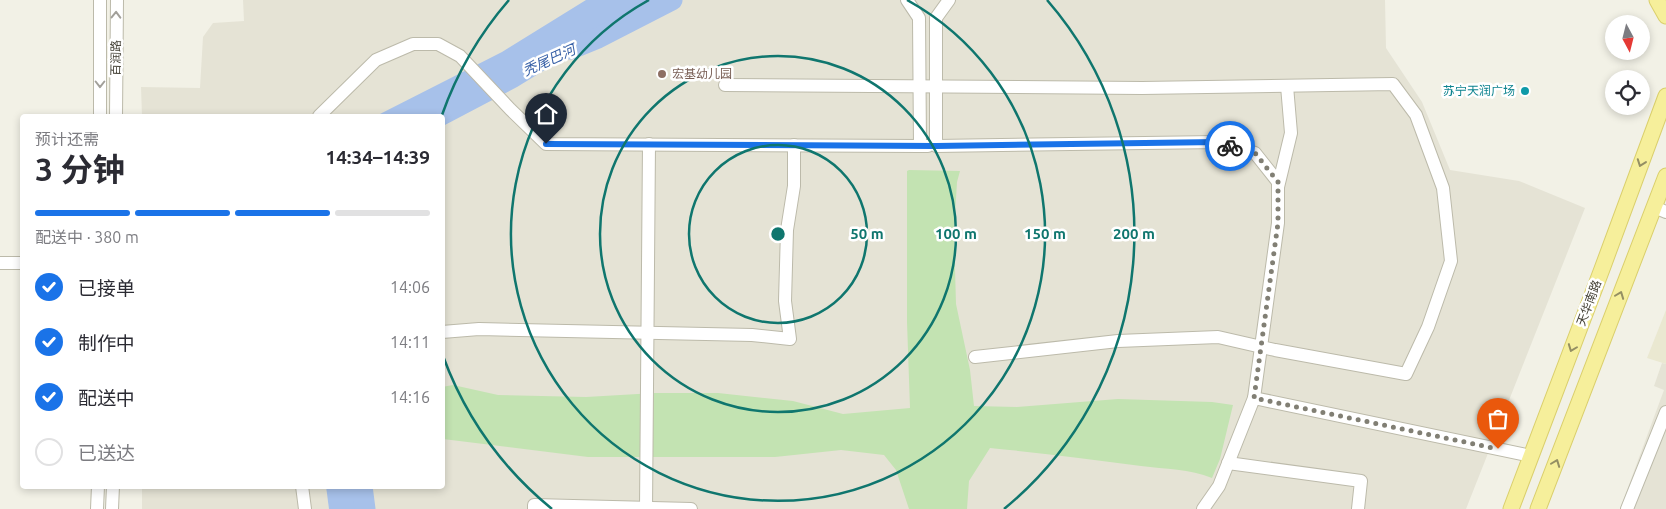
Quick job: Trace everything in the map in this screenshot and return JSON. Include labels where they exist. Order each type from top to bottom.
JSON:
[{"type":"main road","points":[[1657,0],[1666,16]]},
{"type":"main road","points":[[1658,117],[1666,89]]},
{"type":"main road","name":"天华南路","points":[[1511,509],[1666,96]]},
{"type":"main road","points":[[1538,509],[1661,203],[1666,176]]},
{"type":"street","name":"百润路","points":[[100,0],[100,114]]},
{"type":"street","name":"百润路","points":[[116,0],[116,114]]},
{"type":"street","points":[[907,0],[919,18],[920,146]]},
{"type":"street","points":[[936,146],[936,18],[949,0]]},
{"type":"street","points":[[321,114],[376,60],[413,44],[438,44],[460,56],[546,144],[936,146],[1218,142],[1255,153],[1278,182],[1278,223],[1254,398],[1219,486],[1204,509]]},
{"type":"street","points":[[725,85],[1142,88],[1393,84],[1416,115],[1443,188],[1451,261],[1428,327],[1406,374],[1218,337],[1118,341],[975,357]]},
{"type":"street","points":[[1278,189],[1290,133],[1287,86]]},
{"type":"street","points":[[646,508],[649,144]]},
{"type":"street","points":[[445,332],[479,329],[752,335],[790,339],[785,301],[787,230],[794,186],[794,145]]},
{"type":"street","points":[[0,263],[20,263]]},
{"type":"street","points":[[1254,398],[1530,456]]},
{"type":"street","points":[[1628,509],[1666,412]]},
{"type":"street","points":[[1228,463],[1360,481],[1358,509]]},
{"type":"street","points":[[97,509],[98,489]]},
{"type":"street","points":[[112,489],[112,509]]},
{"type":"street","points":[[302,489],[305,509]]},
{"type":"street","points":[[534,509],[534,505],[691,509]]},
{"type":"shaded area","points":[[243,0],[1385,0],[1386,48],[1422,102],[1450,170],[1519,181],[1585,208],[1466,509],[142,509],[142,489],[445,489],[445,114],[142,114],[141,87],[200,88],[203,37],[213,23],[244,21]]},
{"type":"shaded area","points":[[1666,310],[1666,364],[1647,358]]},
{"type":"shaded area","points":[[1662,363],[1666,364],[1666,509],[1620,509],[1664,390],[1654,386]]},
{"type":"green space","points":[[907,171],[960,171],[957,182],[954,233],[956,304],[970,370],[974,406],[1017,407],[1118,399],[1212,402],[1233,405],[1220,459],[1212,478],[1177,470],[990,448],[969,481],[967,509],[909,509],[896,470],[884,455],[841,450],[775,457],[588,457],[445,439],[445,386],[453,385],[498,395],[586,397],[655,393],[718,393],[793,401],[843,414],[910,408],[907,322]]},
{"type":"water","points":[[586,0],[659,0],[517,87],[445,125],[445,114],[380,114],[502,52]]},
{"type":"water","points":[[326,489],[360,489],[363,509],[329,509]]},
{"type":"waterway","name":"秃尾巴河","points":[[571,49],[598,38],[672,0]]},
{"type":"waterway","name":"秃尾巴河","points":[[362,489],[365,509]]},
{"type":"way so far","points":[[1230,146],[1255,153],[1278,182],[1278,223],[1254,398],[1498,449]]},
{"type":"place","name":"宏基幼儿园","points":[[662,74]]},
{"type":"place","name":"苏宁天润广场","points":[[1525,91]]},
{"type":"route","points":[[546,144],[936,146],[1218,142],[1230,146]]}]
